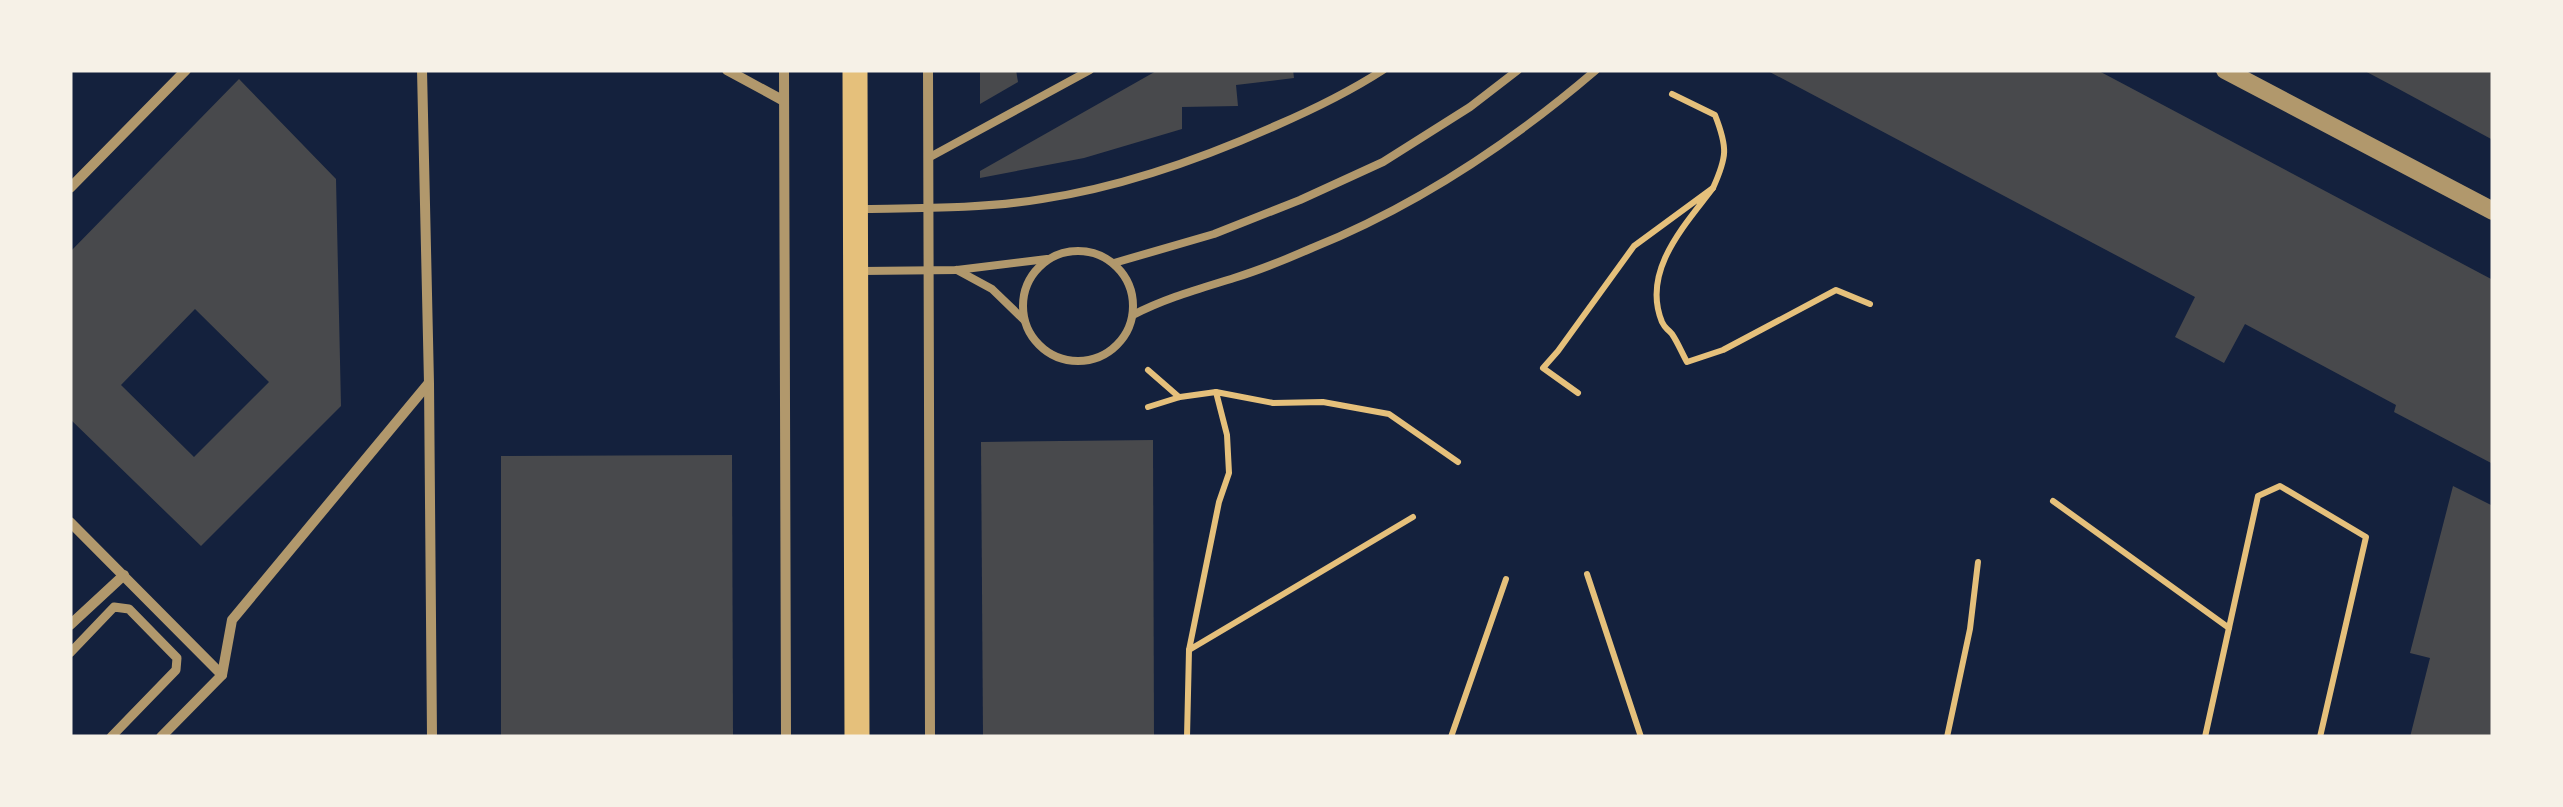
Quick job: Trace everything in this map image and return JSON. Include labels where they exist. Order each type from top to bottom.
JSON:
[{"type":"main road","points":[[855,70],[857,737]]},
{"type":"street","points":[[70,188],[186,70]]},
{"type":"street","points":[[422,70],[432,737]]},
{"type":"street","points":[[727,70],[784,101]]},
{"type":"street","points":[[784,70],[786,737]]},
{"type":"street","points":[[928,70],[930,737]]},
{"type":"street","points":[[2225,70],[2493,211]]},
{"type":"street","points":[[160,737],[222,675],[232,620],[429,383]]},
{"type":"street","points":[[70,522],[222,675]]},
{"type":"street","points":[[70,625],[124,574]]},
{"type":"street","points":[[70,653],[114,607],[129,609],[177,658],[176,670],[111,737]]},
{"type":"lane","points":[[930,157],[1090,70]]},
{"type":"lane","points":[[856,209],[966,208],[1044,199],[1189,162],[1299,115],[1383,70]]},
{"type":"lane","points":[[1114,263],[1214,234],[1383,162],[1470,107],[1518,70]]},
{"type":"lane","points":[[1133,315],[1160,301],[1316,247],[1404,205],[1490,150],[1596,70]]},
{"type":"lane","points":[[1080,250],[1097,253],[1114,263],[1126,277],[1133,295],[1133,315],[1127,333],[1115,348],[1080,362],[1061,359],[1044,350],[1030,336],[1024,320],[1022,303],[1034,271],[1063,252],[1080,250]]},
{"type":"lane","points":[[856,271],[957,270],[1047,260]]},
{"type":"lane","points":[[957,270],[992,290],[1024,320]]},
{"type":"path","points":[[1672,94],[1715,116],[1725,140],[1723,166],[1712,188],[1671,244],[1659,274],[1656,300],[1663,325],[1687,362],[1723,350],[1836,290],[1870,304]]},
{"type":"path","points":[[1578,393],[1543,368],[1634,246],[1712,188]]},
{"type":"path","points":[[1148,370],[1180,398]]},
{"type":"path","points":[[1187,737],[1189,650],[1219,502],[1229,473],[1227,435],[1216,392]]},
{"type":"path","points":[[1148,407],[1216,392],[1273,403],[1323,402],[1389,414],[1458,462]]},
{"type":"path","points":[[2205,737],[2258,496],[2280,486],[2366,536],[2320,737]]},
{"type":"path","points":[[2053,501],[2229,628]]},
{"type":"path","points":[[1189,650],[1413,517]]},
{"type":"path","points":[[1947,737],[1970,629],[1978,562]]},
{"type":"path","points":[[1586,574],[1641,737]]},
{"type":"path","points":[[1451,737],[1506,579]]},
{"type":"building","points":[[980,70],[1016,70],[1018,82],[980,104]]},
{"type":"building","points":[[1158,70],[1293,70],[1294,78],[1236,85],[1238,106],[1182,107],[1182,129],[1084,158],[980,178],[980,171]]},
{"type":"building","points":[[1766,70],[2097,70],[2493,280],[2493,464],[2394,412],[2396,405],[2245,324],[2224,363],[2175,337],[2195,297]]},
{"type":"building","points":[[2363,70],[2493,70],[2493,140],[2395,87]]},
{"type":"building","points":[[239,79],[336,179],[341,406],[201,546],[70,419],[70,252]],"holes":[[[195,309],[269,382],[194,457],[121,385]]]},
{"type":"building","points":[[1153,440],[1154,737],[983,737],[981,442]]},
{"type":"building","points":[[732,455],[733,737],[501,737],[501,456]]},
{"type":"building","points":[[2453,486],[2493,506],[2493,737],[2410,737],[2430,658],[2410,653]]}]
